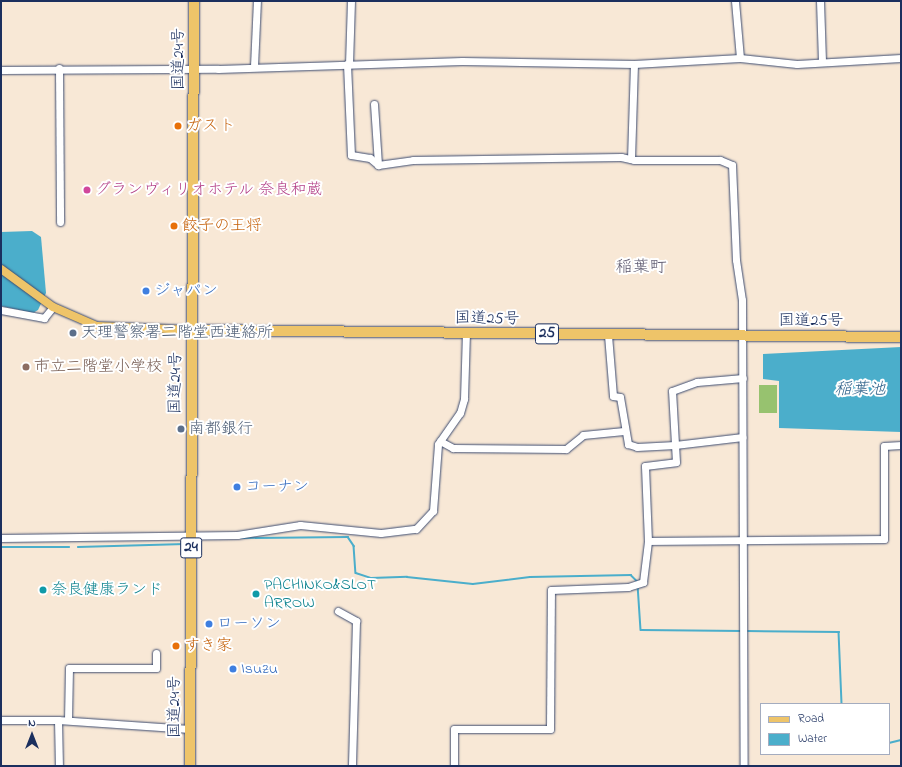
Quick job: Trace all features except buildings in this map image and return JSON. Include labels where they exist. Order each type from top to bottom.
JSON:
[{"type":"highway","name":"国道24号","points":[[190,766],[194,1]]},
{"type":"highway","name":"国道25号","points":[[192,330],[901,337]]},
{"type":"main road","points":[[1,269],[50,305],[97,326],[192,330]]},
{"type":"street","points":[[254,66],[257,1]]},
{"type":"street","points":[[351,1],[348,64],[351,155],[370,158],[378,165],[420,160],[631,159],[720,160],[732,165],[743,378],[744,766]]},
{"type":"street","points":[[735,1],[740,58]]},
{"type":"street","points":[[820,1],[822,62]]},
{"type":"street","points":[[1,70],[59,68],[193,69],[462,61],[634,64],[740,58],[797,64],[901,58]]},
{"type":"street","points":[[631,159],[634,64]]},
{"type":"street","points":[[59,68],[60,222]]},
{"type":"street","points":[[374,104],[378,165]]},
{"type":"street","points":[[1,310],[44,318],[50,305]]},
{"type":"street","points":[[1,538],[237,535],[300,525],[381,533],[416,529],[433,511],[435,453],[440,441],[460,413],[464,400],[466,333]]},
{"type":"street","points":[[608,335],[613,396],[620,397],[624,431],[628,444],[638,447],[675,445],[743,437]]},
{"type":"street","points":[[454,766],[454,729],[550,729],[550,590],[640,585],[644,579],[648,541],[645,466],[676,462],[672,392],[697,382],[743,378]]},
{"type":"street","points":[[440,441],[453,448],[566,449],[583,435],[624,431]]},
{"type":"street","points":[[648,541],[743,538],[884,539],[884,446],[901,445]]},
{"type":"street","points":[[338,611],[356,621],[352,766]]},
{"type":"street","points":[[68,720],[69,668],[156,668],[156,653]]},
{"type":"street","points":[[1,720],[68,720],[190,729]]},
{"type":"street","points":[[58,720],[59,766]]},
{"type":"green space","points":[[759,385],[777,385],[777,413],[759,413]]},
{"type":"water","points":[[32,231],[41,237],[46,293],[38,310],[33,313],[1,306],[1,232]]},
{"type":"water","name":"稲葉池","points":[[901,347],[901,432],[779,428],[779,381],[763,379],[763,354]]},
{"type":"waterway","points":[[241,538],[348,537],[354,546],[356,573],[371,578],[407,577],[473,584],[530,577],[631,575],[638,582]]},
{"type":"waterway","points":[[196,540],[201,539]]},
{"type":"waterway","points":[[78,547],[185,544]]},
{"type":"waterway","points":[[1,547],[69,547]]},
{"type":"waterway","points":[[638,585],[641,630],[742,631]]},
{"type":"waterway","points":[[746,631],[839,632],[842,703]]},
{"type":"waterway","points":[[890,743],[901,740]]},
{"type":"place","name":"ガスト","points":[[178,126]]},
{"type":"place","name":"グランヴィリオホテル 奈良和蔵","points":[[87,190]]},
{"type":"place","name":"餃子の王将","points":[[174,226]]},
{"type":"place","name":"ジャパン","points":[[146,291]]},
{"type":"place","name":"天理警察署二階堂西連絡所","points":[[73,333]]},
{"type":"place","name":"市立二階堂小学校","points":[[26,367]]},
{"type":"place","name":"南都銀行","points":[[181,429]]},
{"type":"place","name":"コーナン","points":[[237,487]]},
{"type":"place","name":"奈良健康ランド","points":[[43,590]]},
{"type":"place","name":"PACHINKO&SLOT ARROW","points":[[256,594]]},
{"type":"place","name":"ローソン","points":[[209,624]]},
{"type":"place","name":"すき家","points":[[176,646]]},
{"type":"place","name":"Isuzu","points":[[233,669]]},
{"type":"district","name":"稲葉町","points":[[641,268]]}]
